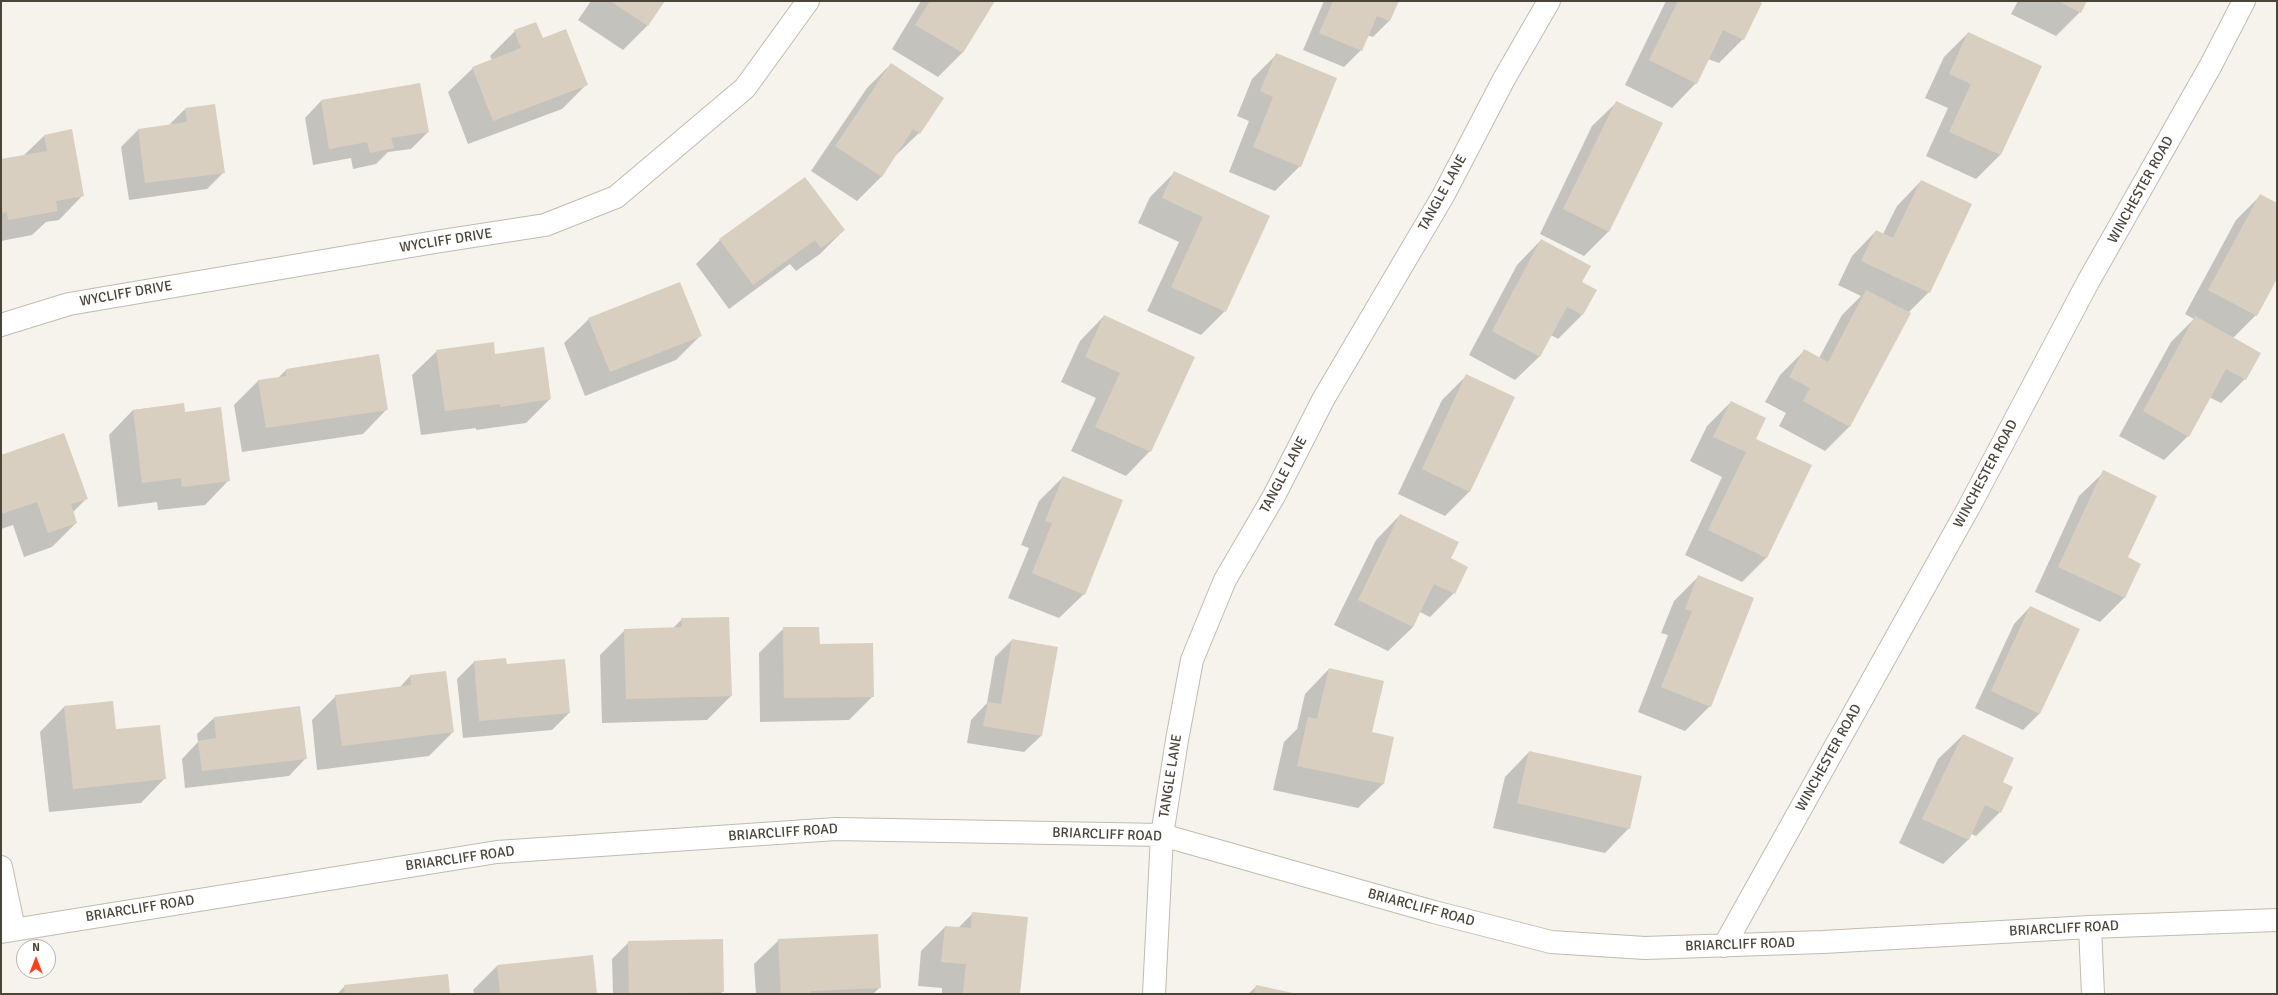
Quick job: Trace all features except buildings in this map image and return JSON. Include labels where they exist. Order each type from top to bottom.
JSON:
[{"type":"street","name":"WYCLIFF DRIVE","points":[[1,325],[69,304],[435,242],[545,226],[616,197],[745,88],[808,1]]},
{"type":"street","name":"TANGLE LANE","points":[[1154,994],[1162,835],[1176,740],[1192,660],[1226,580],[1274,496],[1324,398],[1443,196],[1504,79],[1549,1]]},
{"type":"street","name":"WINCHESTER ROAD","points":[[1724,946],[1969,507],[2088,282],[2211,65],[2244,1]]},
{"type":"street","name":"BRIARCLIFF ROAD","points":[[7,931],[497,852],[836,829],[1162,835],[1434,912],[1551,942],[1645,948],[1823,942],[2090,927],[2277,920]]},
{"type":"street","points":[[1,867],[7,931]]},
{"type":"street","points":[[2090,927],[2093,994]]}]
